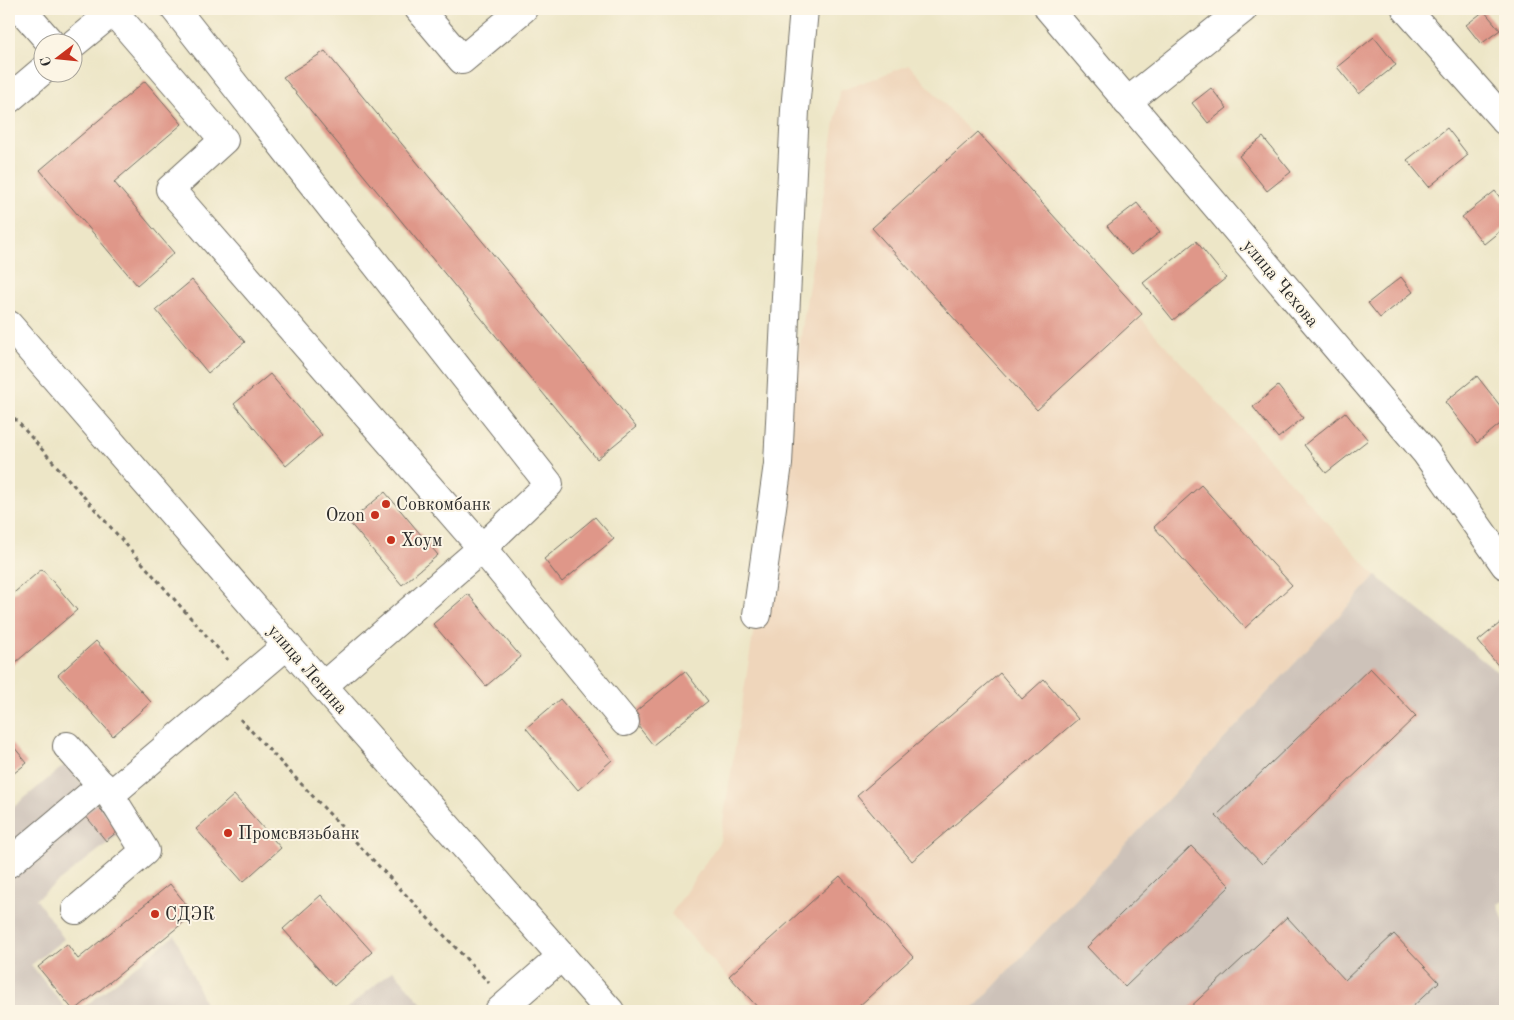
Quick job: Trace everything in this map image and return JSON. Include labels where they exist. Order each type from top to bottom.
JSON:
[{"type":"street","points":[[21,9],[41,32]]},
{"type":"street","points":[[174,9],[549,484],[482,548],[323,686]]},
{"type":"street","points":[[419,9],[462,60],[523,9]]},
{"type":"street","points":[[756,615],[778,464],[795,110],[804,9]]},
{"type":"street","name":"улица Чехова","points":[[1049,9],[1426,453],[1505,564]]},
{"type":"street","points":[[1127,102],[1243,9]]},
{"type":"street","points":[[82,38],[115,10],[224,140],[170,189],[482,548],[625,722]]},
{"type":"street","points":[[1420,13],[1505,121]]},
{"type":"street","points":[[9,99],[32,79]]},
{"type":"street","name":"улица Ленина","points":[[9,325],[287,645],[610,1011]]},
{"type":"street","points":[[9,863],[234,690],[287,645]]},
{"type":"street","points":[[67,746],[106,790],[145,851],[76,910]]},
{"type":"street","points":[[504,1007],[562,956]]},
{"type":"path","points":[[9,412],[227,656],[234,690],[236,715],[504,1007]]},
{"type":"shaded area","points":[[909,65],[1376,576],[971,1011],[758,1011],[671,914],[720,841],[840,91]]},
{"type":"shaded area","points":[[1376,576],[1505,678],[1505,900],[1498,904],[1505,925],[1505,1011],[971,1011]]},
{"type":"shaded area","points":[[66,764],[122,832],[36,899],[64,939],[31,965],[68,1011],[9,1011],[9,809]]},
{"type":"shaded area","points":[[175,935],[208,1011],[79,1011]]},
{"type":"shaded area","points":[[393,970],[428,1011],[344,1011]]},
{"type":"building","points":[[1484,11],[1500,30],[1481,44],[1466,25]]},
{"type":"building","points":[[1374,37],[1396,65],[1359,94],[1337,67]]},
{"type":"building","points":[[325,51],[636,427],[597,459],[283,77]]},
{"type":"building","points":[[145,81],[182,124],[114,182],[174,253],[137,285],[40,170]]},
{"type":"building","points":[[1211,88],[1227,108],[1208,123],[1192,103]]},
{"type":"building","points":[[1447,128],[1468,155],[1429,187],[1407,160]]},
{"type":"building","points":[[978,132],[1142,314],[1037,410],[872,228]]},
{"type":"building","points":[[1263,137],[1291,172],[1267,191],[1239,156]]},
{"type":"building","points":[[1495,191],[1505,204],[1505,227],[1484,244],[1462,217]]},
{"type":"building","points":[[1137,203],[1160,232],[1131,255],[1107,226]]},
{"type":"building","points":[[1196,241],[1226,278],[1173,320],[1143,283]]},
{"type":"building","points":[[1401,277],[1413,292],[1380,318],[1368,303]]},
{"type":"building","points":[[192,280],[245,342],[208,373],[156,310]]},
{"type":"building","points":[[270,374],[322,435],[286,466],[234,404]]},
{"type":"building","points":[[1477,376],[1505,412],[1505,420],[1477,443],[1445,402]]},
{"type":"building","points":[[1278,386],[1303,418],[1278,438],[1253,407]]},
{"type":"building","points":[[1345,412],[1368,440],[1326,473],[1304,445]]},
{"type":"building","points":[[1201,485],[1292,585],[1245,628],[1154,527]]},
{"type":"building","points":[[385,492],[438,555],[402,585],[349,522]]},
{"type":"building","points":[[595,517],[614,539],[562,582],[544,559]]},
{"type":"building","points":[[42,569],[77,610],[9,668],[9,597]]},
{"type":"building","points":[[468,594],[521,657],[486,686],[433,624]]},
{"type":"building","points":[[1505,619],[1505,674],[1478,641]]},
{"type":"building","points":[[96,641],[151,702],[113,736],[58,675]]},
{"type":"building","points":[[1370,668],[1416,716],[1262,864],[1216,816]]},
{"type":"building","points":[[685,671],[708,701],[653,745],[630,716]]},
{"type":"building","points":[[1000,673],[1022,699],[1044,679],[1078,719],[912,861],[857,796]]},
{"type":"building","points":[[560,699],[612,760],[578,790],[526,728]]},
{"type":"building","points":[[9,741],[27,763],[9,777]]},
{"type":"building","points":[[234,795],[281,848],[243,882],[196,829]]},
{"type":"building","points":[[97,805],[118,831],[106,841],[85,815]]},
{"type":"building","points":[[1191,846],[1230,886],[1125,987],[1087,947]]},
{"type":"building","points":[[840,876],[913,957],[857,1008],[859,1011],[761,1011],[729,976]]},
{"type":"building","points":[[170,884],[194,914],[74,1011],[38,967],[67,944],[78,959]]},
{"type":"building","points":[[321,895],[372,952],[334,986],[283,929]]},
{"type":"building","points":[[1287,917],[1345,980],[1394,934],[1439,982],[1408,1011],[1186,1011]]},
{"type":"place","name":"Совкомбанк","points":[[386,504]]},
{"type":"place","name":"Ozon","points":[[375,515]]},
{"type":"place","name":"Хоум","points":[[391,540]]},
{"type":"place","name":"Промсвязьбанк","points":[[228,833]]},
{"type":"place","name":"СДЭК","points":[[155,914]]}]
